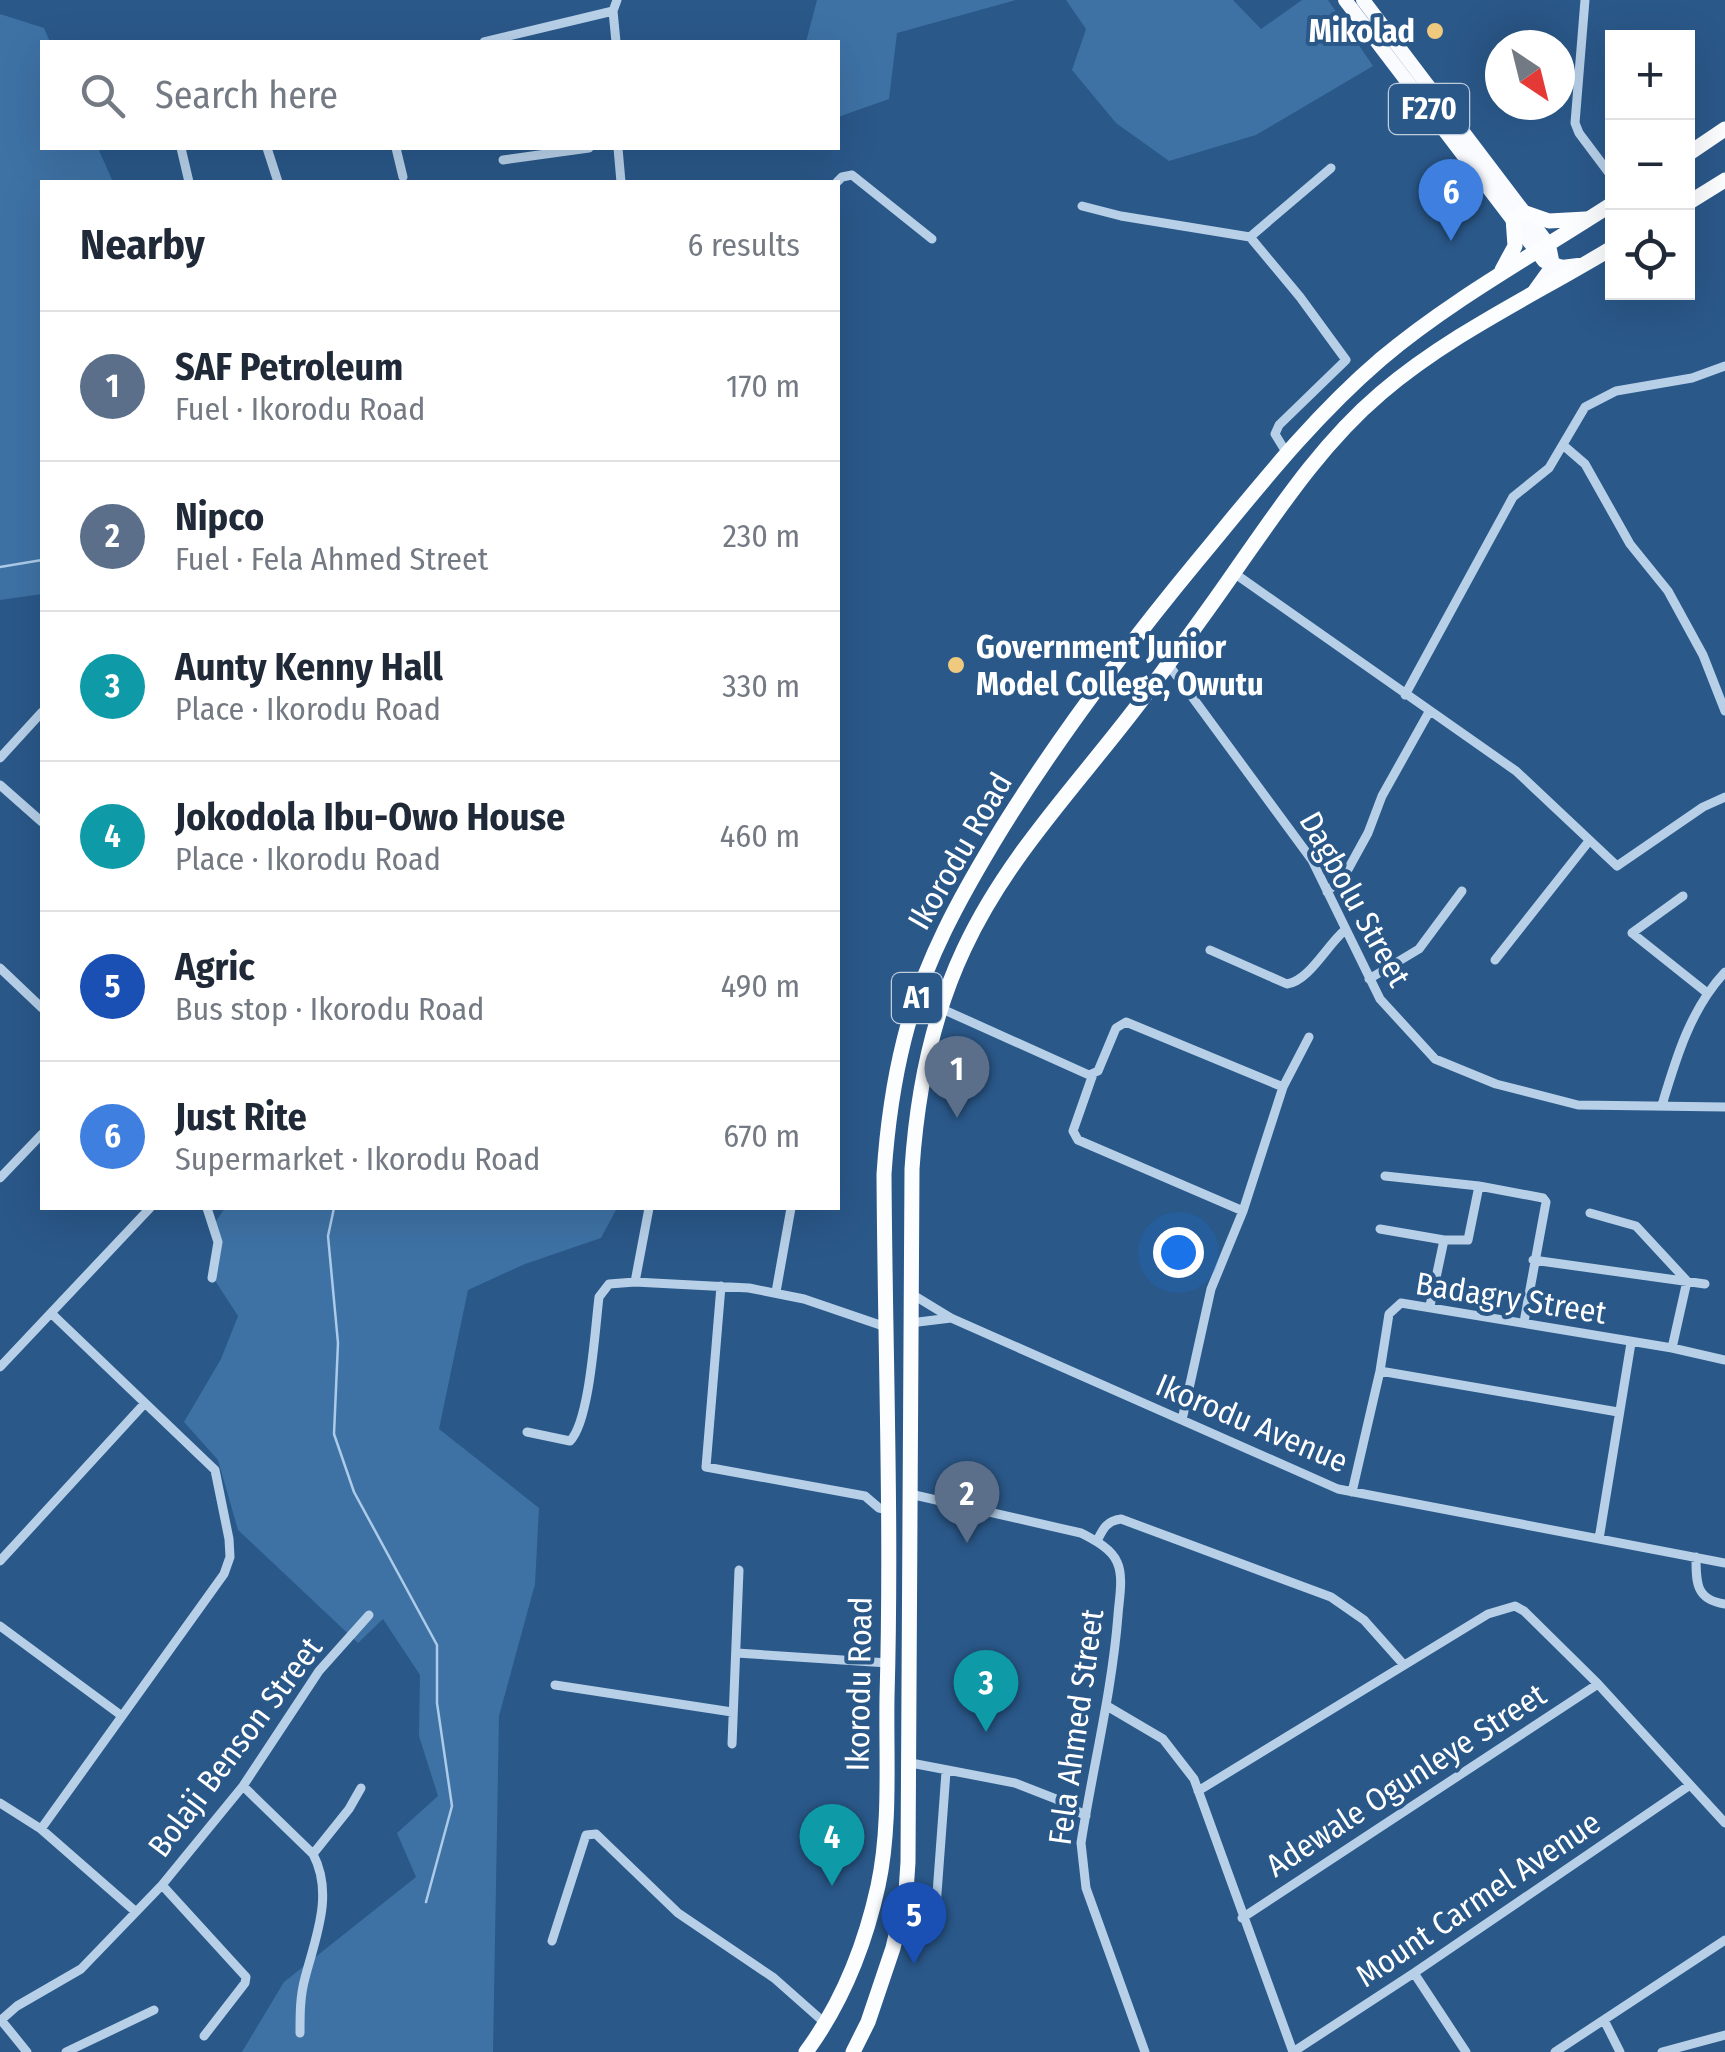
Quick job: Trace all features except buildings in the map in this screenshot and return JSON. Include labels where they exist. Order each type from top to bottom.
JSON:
[{"type":"highway","points":[[1695,149],[1725,129]]},
{"type":"highway","points":[[1695,199],[1725,180]]},
{"type":"highway","name":"Ikorodu Road","points":[[812,2049],[856,1960],[883,1853],[888,1663],[887,1135],[905,1037],[944,930],[1052,748],[1110,668],[1286,452],[1342,393],[1384,357],[1605,208]]},
{"type":"highway","points":[[1497,278],[1515,246],[1518,215],[1550,221],[1590,218]]},
{"type":"highway","name":"Ikorodu Road","points":[[853,2052],[879,1993],[906,1892],[911,1763],[910,1292],[915,1124],[920,1086],[940,1008],[964,949],[1007,871],[1168,664],[1302,476],[1358,414],[1445,347],[1605,252]]},
{"type":"main road","name":"F270","points":[[1344,0],[1518,215]]},
{"type":"main road","name":"F270","points":[[1362,0],[1552,265]]},
{"type":"main road","points":[[1532,295],[1552,265],[1575,266],[1593,260]]},
{"type":"street","points":[[616,40],[613,11],[617,0]]},
{"type":"street","points":[[1585,0],[1575,123],[1605,168]]},
{"type":"street","points":[[492,40],[613,11]]},
{"type":"street","points":[[181,150],[189,180]]},
{"type":"street","points":[[268,150],[277,180]]},
{"type":"street","points":[[396,150],[403,177]]},
{"type":"street","points":[[503,160],[575,150]]},
{"type":"street","points":[[618,150],[622,180]]},
{"type":"street","points":[[1250,238],[1332,168]]},
{"type":"street","points":[[839,180],[852,175],[932,239]]},
{"type":"street","points":[[1082,206],[1250,238],[1300,298],[1346,360],[1280,424],[1276,434],[1286,452]]},
{"type":"street","points":[[1405,695],[1513,497],[1549,468],[1577,417],[1595,400],[1616,391],[1692,378],[1725,366]]},
{"type":"street","points":[[1563,445],[1585,464],[1630,544],[1668,591],[1703,655],[1725,711]]},
{"type":"street","points":[[1234,573],[1516,772],[1617,866],[1703,807],[1725,797]]},
{"type":"street","name":"Dagbolu Street","points":[[1168,664],[1312,860],[1380,1000],[1435,1058],[1496,1084],[1578,1105],[1725,1107]]},
{"type":"street","points":[[1327,892],[1346,873],[1382,796],[1429,712]]},
{"type":"street","points":[[0,758],[40,714]]},
{"type":"street","points":[[0,785],[40,820]]},
{"type":"street","points":[[1494,960],[1589,841]]},
{"type":"street","points":[[1369,979],[1418,948],[1462,892]]},
{"type":"street","points":[[1682,896],[1632,933],[1706,992]]},
{"type":"street","points":[[1210,950],[1287,984],[1304,977],[1328,944],[1346,930]]},
{"type":"street","points":[[0,968],[40,1003]]},
{"type":"street","points":[[1662,1106],[1676,1061],[1706,992],[1725,972]]},
{"type":"street","points":[[940,1008],[1094,1074]]},
{"type":"street","points":[[1243,1211],[1078,1140],[1074,1131],[1094,1074],[1120,1022],[1283,1087]]},
{"type":"street","points":[[1182,1420],[1210,1290],[1243,1211],[1283,1087],[1309,1037]]},
{"type":"street","points":[[0,1178],[40,1136]]},
{"type":"street","points":[[1385,1176],[1544,1198],[1524,1322]]},
{"type":"street","points":[[1380,1229],[1468,1240],[1479,1186]]},
{"type":"street","points":[[0,1367],[148,1210]]},
{"type":"street","points":[[207,1210],[218,1242],[212,1278]]},
{"type":"street","points":[[635,1282],[650,1210]]},
{"type":"street","points":[[776,1292],[791,1210]]},
{"type":"street","points":[[1590,1213],[1636,1226],[1688,1281]]},
{"type":"street","points":[[1430,1306],[1444,1240]]},
{"type":"street","points":[[1533,1260],[1705,1284]]},
{"type":"street","points":[[1672,1348],[1688,1281]]},
{"type":"street","points":[[527,1432],[570,1441],[574,1438],[586,1396],[599,1297],[609,1284],[721,1286],[776,1292],[887,1327]]},
{"type":"street","points":[[721,1286],[706,1467],[865,1496],[888,1510]]},
{"type":"street","name":"Ikorodu Avenue","points":[[910,1292],[951,1318],[1352,1492],[1725,1563]]},
{"type":"street","name":"Badagry Street","points":[[1352,1492],[1389,1314],[1401,1303],[1725,1360]]},
{"type":"street","points":[[41,1829],[224,1574],[230,1557],[215,1470],[52,1314]]},
{"type":"street","points":[[910,1323],[951,1318]]},
{"type":"street","points":[[1599,1539],[1631,1343]]},
{"type":"street","points":[[1380,1371],[1618,1412]]},
{"type":"street","points":[[0,1561],[146,1403]]},
{"type":"street","points":[[910,1494],[1058,1526],[1097,1541],[1111,1520],[1121,1519],[1331,1597],[1364,1620],[1404,1665]]},
{"type":"street","name":"Fela Ahmed Street","points":[[1097,1541],[1117,1561],[1116,1637],[1081,1843],[1086,1888],[1144,2052]]},
{"type":"street","points":[[1696,1557],[1696,1585],[1701,1595],[1711,1602],[1725,1604]]},
{"type":"street","points":[[732,1744],[739,1570]]},
{"type":"street","points":[[1198,1791],[1488,1614],[1516,1606],[1598,1684],[1725,1823]]},
{"type":"street","name":"Bolaji Benson Street","points":[[0,2020],[82,1969],[162,1885],[243,1786],[320,1671],[369,1615]]},
{"type":"street","points":[[0,1626],[122,1716]]},
{"type":"street","points":[[737,1653],[888,1663]]},
{"type":"street","name":"Adewale Ogunleye Street","points":[[1242,1918],[1598,1684]]},
{"type":"street","points":[[556,1685],[732,1712]]},
{"type":"street","points":[[1107,1706],[1163,1739],[1187,1768],[1293,2052]]},
{"type":"street","points":[[911,1763],[997,1778],[1056,1799],[1086,1816]]},
{"type":"street","points":[[936,1907],[946,1772]]},
{"type":"street","name":"Mount Carmel Avenue","points":[[1293,2052],[1690,1785]]},
{"type":"street","points":[[243,1786],[313,1854],[323,1884],[322,1912],[303,1990],[300,2033]]},
{"type":"street","points":[[313,1854],[350,1809],[361,1788]]},
{"type":"street","points":[[0,1803],[41,1829],[136,1912]]},
{"type":"street","points":[[552,1941],[586,1835],[596,1834],[678,1913],[774,1978],[826,2024]]},
{"type":"street","points":[[162,1885],[246,1977],[246,1983],[204,2036]]},
{"type":"street","points":[[1555,2052],[1725,1940]]},
{"type":"street","points":[[1414,1974],[1466,2052]]},
{"type":"street","points":[[66,2052],[154,2010]]},
{"type":"street","points":[[0,2020],[27,2052]]},
{"type":"street","points":[[1604,2020],[1620,2052]]},
{"type":"street","points":[[1662,2052],[1725,2035]]},
{"type":"shaded area","points":[[817,0],[1016,0],[897,33],[889,99],[840,116],[840,40],[807,40]]},
{"type":"shaded area","points":[[1066,0],[1233,0],[1261,29],[1302,0],[1328,0],[1373,66],[1256,135],[1169,161],[1116,123],[1072,70],[1086,29]]},
{"type":"shaded area","points":[[0,14],[44,28],[49,40],[40,40],[40,150],[99,150],[112,180],[40,180],[40,594],[0,600]]},
{"type":"shaded area","points":[[224,1210],[616,1210],[601,1238],[525,1264],[468,1290],[439,1429],[539,1508],[535,1584],[499,1716],[493,2052],[242,2052],[284,1982],[416,1877],[397,1833],[438,1796],[419,1736],[420,1675],[383,1619],[358,1643],[238,1530],[218,1460],[184,1422],[221,1359],[238,1316],[214,1279],[216,1221]]},
{"type":"waterway","points":[[0,567],[40,560]]},
{"type":"waterway","points":[[334,1210],[328,1236],[338,1343],[334,1434],[354,1492],[437,1645],[437,1703],[452,1806],[426,1902]]},
{"type":"place","name":"Mikolad","points":[[1435,31]]},
{"type":"place","name":"Just Rite","points":[[1451,241]]},
{"type":"place","name":"Government Junior Model College, Owutu","points":[[956,665]]},
{"type":"place","name":"SAF Petroleum","points":[[957,1118]]},
{"type":"place","name":"Nipco","points":[[967,1543]]},
{"type":"place","name":"Aunty Kenny Hall","points":[[986,1732]]},
{"type":"place","name":"Jokodola Ibu-Owo House","points":[[832,1886]]},
{"type":"place","name":"Agric","points":[[914,1964]]}]
